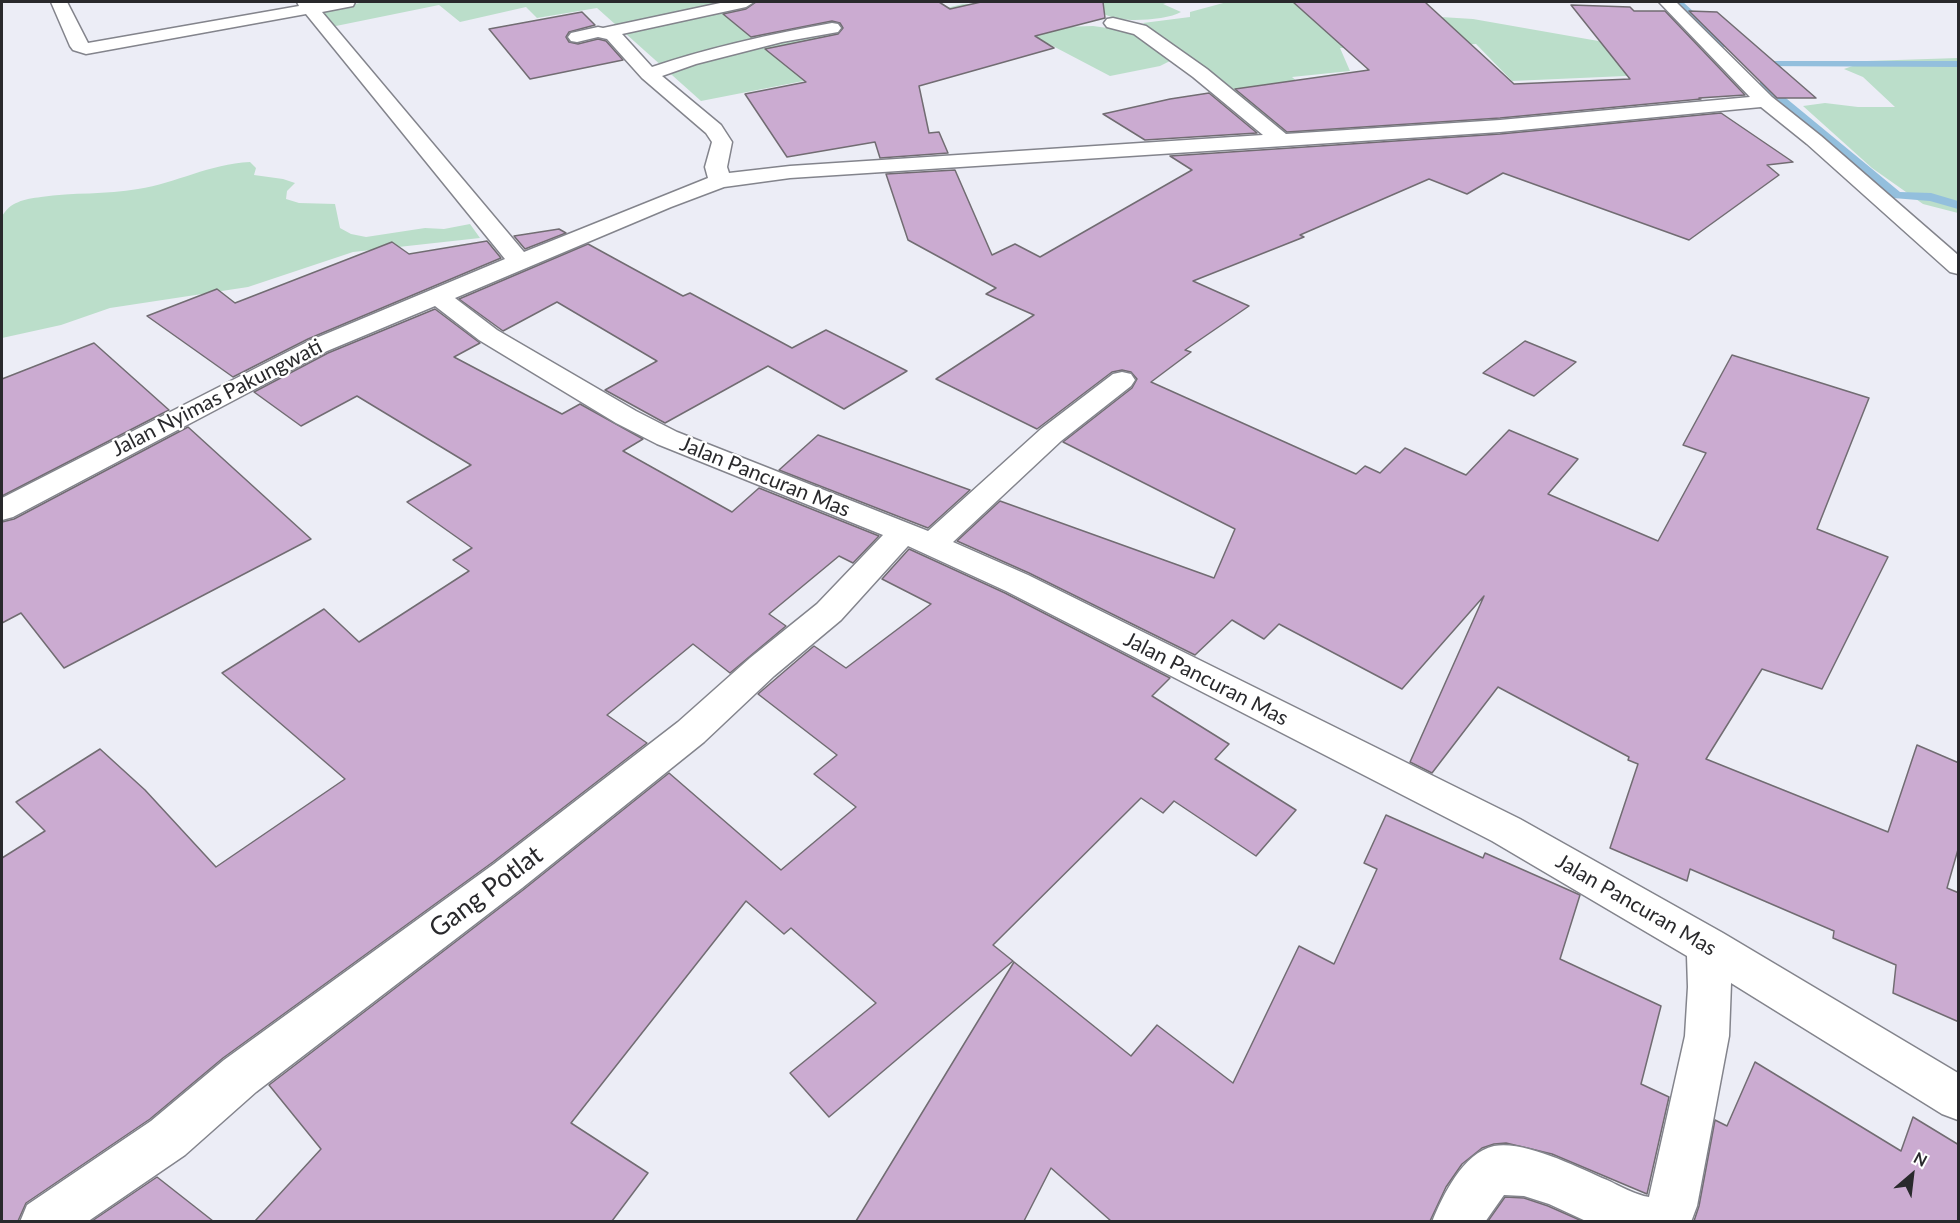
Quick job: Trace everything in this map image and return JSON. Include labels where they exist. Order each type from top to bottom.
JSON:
[{"type":"street","points":[[59,2],[79,46],[86,49],[308,5],[346,2]]},
{"type":"street","points":[[577,37],[746,2]]},
{"type":"street","points":[[1666,2],[1765,101],[1814,140],[1959,267]]},
{"type":"street","points":[[308,5],[520,262]]},
{"type":"street","points":[[1113,23],[1140,30],[1200,73],[1282,141]]},
{"type":"street","points":[[649,74],[690,60],[782,37],[832,28]]},
{"type":"street","points":[[607,32],[613,35],[649,74],[714,129],[722,142],[716,167],[720,181]]},
{"type":"street","name":"Jalan Nyimas Pakungwati","points":[[2,510],[318,346],[720,181],[790,172],[1500,126],[1765,101]]},
{"type":"street","name":"Jalan Pancuran Mas","points":[[437,296],[488,335],[626,417],[667,438],[917,539],[1017,583],[1506,830],[1708,946],[1959,1098]]},
{"type":"street","name":"Gang Potlat","points":[[44,1221],[168,1138],[240,1076],[508,876],[691,732],[762,666],[917,539],[1122,380]]},
{"type":"street","points":[[1456,1221],[1479,1186],[1495,1170],[1524,1172],[1552,1181],[1647,1221],[1664,1218],[1673,1206],[1707,1036],[1710,987],[1708,946]]},
{"type":"green space","points":[[365,2],[815,2],[818,4],[814,8],[847,32],[963,4],[972,4],[1061,27],[1093,26],[1129,31],[1170,61],[1160,66],[1110,76],[1049,44],[1023,38],[701,101],[597,8],[537,18],[526,7],[460,22],[439,5],[331,27],[324,13],[334,8]]},
{"type":"green space","points":[[1079,2],[1170,2],[1163,4],[1181,12],[1158,18],[1120,19],[1105,15]]},
{"type":"green space","points":[[1227,2],[1297,2],[1344,11],[1473,19],[1604,42],[1693,73],[1512,81],[1476,44],[1340,48],[1350,71],[1292,77],[1350,128],[1287,135],[1143,23],[1190,17],[1190,12]]},
{"type":"green space","points":[[1958,58],[1958,213],[1923,204],[1872,168],[1803,106],[1825,103],[1858,107],[1895,107],[1863,77],[1844,69],[1867,61]]},
{"type":"green space","points":[[250,162],[256,168],[254,175],[295,183],[287,191],[286,199],[299,203],[335,204],[340,228],[351,234],[366,237],[470,224],[480,238],[353,252],[248,287],[110,308],[61,325],[2,338],[2,217],[13,205],[29,199],[53,195],[138,189],[221,166]]},
{"type":"building","points":[[756,2],[939,2],[950,9],[981,2],[1103,2],[1105,18],[1035,36],[1054,48],[919,86],[929,133],[939,132],[948,153],[880,158],[875,142],[787,157],[745,94],[806,82],[765,49],[838,34],[843,28],[840,23],[832,21],[751,37],[723,14],[746,9]]},
{"type":"building","points":[[1293,2],[1428,2],[1426,3],[1514,84],[1630,79],[1571,5],[1630,7],[1634,11],[1665,11],[1745,95],[1500,118],[1287,132],[1235,89],[1369,70]]},
{"type":"building","points":[[1689,11],[1717,12],[1816,98],[1777,98]]},
{"type":"building","points":[[582,12],[595,25],[569,32],[566,37],[569,42],[578,44],[598,39],[606,41],[623,60],[530,79],[489,29]]},
{"type":"building","points":[[1209,93],[1257,133],[1145,140],[1103,114],[1170,99]]},
{"type":"building","points":[[1721,113],[1793,162],[1767,165],[1779,175],[1689,240],[1503,173],[1467,194],[1429,179],[1300,235],[1304,237],[1193,281],[1249,306],[1185,350],[1191,352],[1151,382],[1356,474],[1365,466],[1380,473],[1405,448],[1466,475],[1509,430],[1578,459],[1548,494],[1658,541],[1706,453],[1683,445],[1732,355],[1869,398],[1817,529],[1888,557],[1822,689],[1762,669],[1706,759],[1888,832],[1917,745],[1959,763],[1959,846],[1947,888],[1959,893],[1959,1022],[1893,993],[1896,965],[1833,938],[1834,931],[1690,869],[1687,881],[1610,848],[1638,764],[1498,687],[1432,773],[1410,762],[1484,596],[1402,689],[1279,624],[1264,639],[1232,620],[1195,655],[1029,573],[957,541],[1000,501],[1214,578],[1235,529],[1063,442],[1132,388],[1137,379],[1131,372],[1122,370],[1112,372],[1037,429],[936,379],[1034,315],[986,294],[996,288],[908,240],[886,174],[955,170],[992,255],[1015,244],[1040,257],[1192,170],[1170,156],[1500,134]]},
{"type":"building","points":[[559,229],[566,233],[525,249],[514,236]]},
{"type":"building","points":[[487,241],[501,258],[308,339],[233,377],[147,316],[217,289],[235,303],[392,242],[409,254]]},
{"type":"building","points":[[588,244],[683,296],[690,293],[792,348],[826,330],[907,371],[844,409],[768,366],[665,423],[605,390],[657,361],[557,302],[503,331],[459,299]]},
{"type":"building","points":[[435,309],[480,343],[454,357],[562,414],[580,404],[643,439],[623,451],[732,512],[759,488],[879,536],[853,563],[839,556],[769,614],[786,626],[730,673],[693,644],[607,715],[647,743],[493,862],[223,1058],[150,1119],[26,1203],[18,1221],[2,1221],[2,858],[45,831],[16,802],[100,749],[145,790],[216,867],[345,779],[222,673],[324,609],[359,642],[469,571],[453,560],[472,548],[407,502],[471,465],[357,396],[301,426],[254,392],[328,353]]},
{"type":"building","points":[[1525,341],[1576,362],[1534,396],[1483,373]]},
{"type":"building","points":[[94,343],[169,410],[2,496],[2,379]]},
{"type":"building","points":[[188,427],[311,539],[64,668],[21,613],[2,623],[2,522],[14,519]]},
{"type":"building","points":[[818,435],[970,490],[928,528],[779,470]]},
{"type":"building","points":[[909,549],[1005,593],[1170,678],[1152,696],[1229,744],[1215,759],[1296,810],[1256,856],[1174,801],[1163,813],[1141,798],[993,945],[1013,961],[829,1117],[790,1073],[876,1003],[791,928],[784,934],[746,901],[571,1123],[648,1173],[612,1221],[255,1221],[321,1149],[269,1085],[523,890],[669,773],[781,870],[856,807],[814,774],[837,755],[758,694],[814,646],[846,668],[931,604],[882,579]]},
{"type":"building","points":[[1386,815],[1483,858],[1485,853],[1580,895],[1560,959],[1661,1006],[1641,1084],[1669,1097],[1647,1194],[1552,1154],[1506,1143],[1482,1148],[1462,1164],[1446,1187],[1430,1221],[1111,1221],[1051,1168],[1024,1221],[856,1221],[1014,962],[1131,1056],[1157,1025],[1233,1083],[1299,946],[1334,964],[1377,869],[1364,863]]},
{"type":"building","points":[[1755,1062],[1901,1151],[1913,1117],[1959,1145],[1959,1221],[1694,1221],[1699,1206],[1715,1120],[1727,1126]]},
{"type":"building","points":[[157,1177],[213,1221],[92,1221]]},
{"type":"building","points":[[1505,1197],[1524,1198],[1582,1221],[1488,1221]]},
{"type":"waterway","points":[[1678,2],[1725,45]]},
{"type":"waterway","points":[[1753,64],[1958,64]]},
{"type":"waterway","points":[[1764,83],[1897,195],[1931,197],[1958,205]]}]
